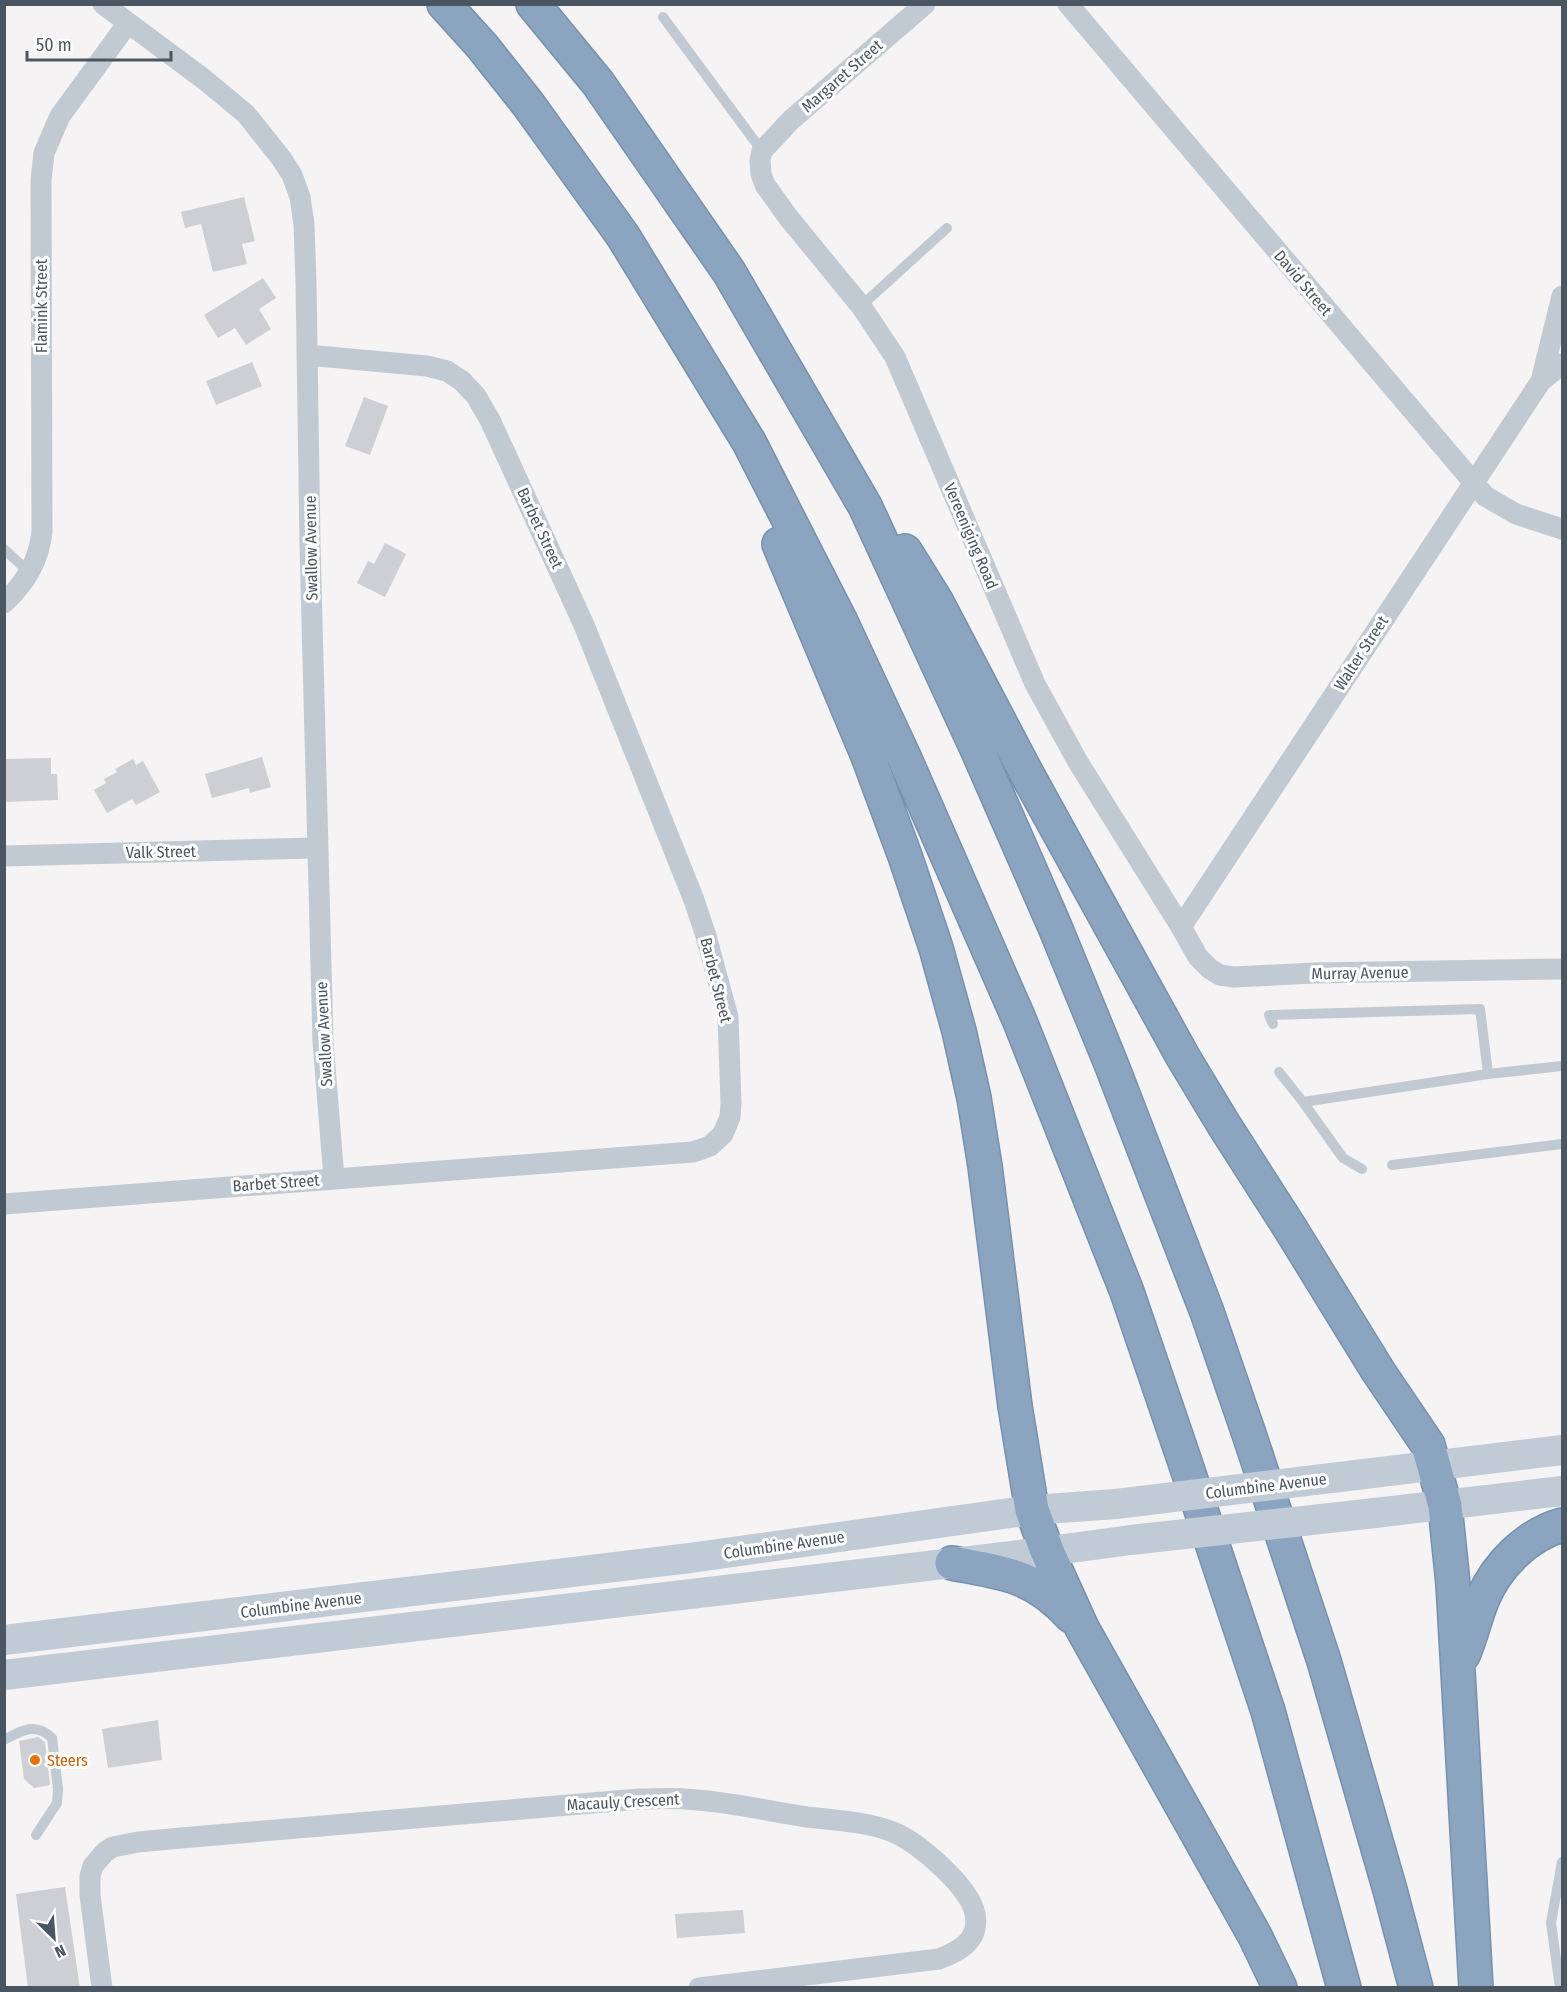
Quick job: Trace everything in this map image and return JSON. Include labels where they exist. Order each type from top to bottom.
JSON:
[{"type":"highway","points":[[444,4],[482,46],[528,104],[623,236],[749,442],[841,622],[904,757],[1019,1019],[1127,1292],[1268,1711],[1344,1988]]},
{"type":"highway","points":[[533,4],[598,83],[729,272],[865,506],[978,751],[1110,1061],[1203,1302],[1324,1661],[1416,1988]]},
{"type":"highway","points":[[749,442],[761,494],[775,533],[868,756],[905,855],[936,948],[959,1031],[974,1098],[985,1166],[1015,1407],[1032,1510],[1047,1551],[1082,1628],[1255,1936],[1280,1988]]},
{"type":"highway","points":[[865,506],[907,553],[936,601],[1028,776],[1183,1057],[1372,1362],[1428,1444],[1445,1506],[1453,1584],[1476,1988]]},
{"type":"highway","points":[[1457,1670],[1484,1596],[1495,1576],[1513,1554],[1536,1537],[1563,1525]]},
{"type":"highway","points":[[952,1563],[1005,1574],[1031,1583],[1046,1592],[1082,1628]]},
{"type":"main road","name":"Columbine Avenue","points":[[4,1640],[690,1558],[1032,1510],[1116,1504],[1563,1450]]},
{"type":"main road","points":[[4,1675],[1131,1540],[1563,1491]]},
{"type":"street","name":"Swallow Avenue","points":[[103,4],[205,80],[246,114],[264,134],[292,175],[300,197],[304,224],[323,1042],[334,1179]]},
{"type":"street","name":"Margaret Street","points":[[762,151],[791,120],[925,4]]},
{"type":"street","name":"David Street","points":[[1068,4],[1485,496],[1516,514],[1563,529]]},
{"type":"street","name":"Flamink Street","points":[[4,603],[30,573],[40,548],[43,506],[40,312],[41,180],[44,153],[60,116],[128,23]]},
{"type":"street","name":"Vereeniging Road","points":[[762,151],[761,167],[765,185],[788,217],[861,306],[895,357],[1035,684],[1078,762],[1181,927]]},
{"type":"street","name":"Walter Street","points":[[1542,381],[1563,296]]},
{"type":"street","name":"Barbet Street","points":[[4,1204],[702,1150],[723,1134],[730,1117],[730,1052],[726,1009],[694,900],[585,625],[495,430],[476,396],[462,381],[447,371],[427,366],[307,355]]},
{"type":"street","name":"Walter Street","points":[[1181,927],[1473,482],[1542,381],[1563,364]]},
{"type":"street","name":"Valk Street","points":[[4,856],[317,848]]},
{"type":"street","name":"Murray Avenue","points":[[1181,927],[1205,965],[1220,975],[1234,977],[1563,969]]},
{"type":"street","name":"Macauly Crescent","points":[[102,1988],[90,1895],[90,1876],[93,1866],[113,1847],[216,1834],[639,1799],[686,1799],[848,1822],[892,1831],[918,1847],[949,1875],[966,1895],[974,1911],[975,1930],[972,1938],[964,1948],[939,1959],[699,1988]]},
{"type":"lane","points":[[663,17],[762,151]]},
{"type":"lane","points":[[861,306],[946,228]]},
{"type":"lane","points":[[4,549],[30,573]]},
{"type":"lane","points":[[1273,1024],[1269,1015],[1480,1009],[1488,1074]]},
{"type":"lane","points":[[1303,1102],[1488,1074],[1563,1066]]},
{"type":"lane","points":[[1279,1072],[1343,1158],[1362,1169]]},
{"type":"lane","points":[[1392,1165],[1563,1144]]},
{"type":"lane","points":[[4,1740],[29,1728],[40,1729],[52,1738],[58,1789],[57,1803],[36,1835]]},
{"type":"lane","points":[[1560,1988],[1551,1923],[1563,1862]]},
{"type":"building","points":[[244,197],[255,241],[242,244],[247,264],[213,272],[201,224],[185,228],[181,212]]},
{"type":"building","points":[[263,278],[276,298],[259,309],[271,329],[246,345],[235,328],[218,338],[204,315]]},
{"type":"building","points":[[252,362],[262,386],[216,405],[206,381]]},
{"type":"building","points":[[364,397],[388,406],[370,455],[345,446]]},
{"type":"building","points":[[385,543],[406,554],[385,597],[357,583],[368,561],[374,564]]},
{"type":"building","points":[[262,757],[271,787],[250,793],[249,788],[212,798],[205,774]]},
{"type":"building","points":[[51,758],[51,774],[57,774],[58,800],[4,802],[4,759]]},
{"type":"building","points":[[133,759],[136,765],[143,761],[160,792],[136,805],[132,799],[107,813],[94,790],[106,783],[104,779],[117,772],[115,769]]},
{"type":"building","points":[[158,1720],[162,1760],[108,1768],[102,1729]]},
{"type":"building","name":"Steers","points":[[38,1737],[45,1742],[50,1785],[34,1788],[24,1779],[19,1741]]},
{"type":"building","points":[[65,1887],[80,1988],[28,1988],[16,1894]]},
{"type":"building","points":[[743,1910],[745,1933],[677,1938],[675,1914]]},
{"type":"place","name":"Steers","points":[[35,1760]]}]
